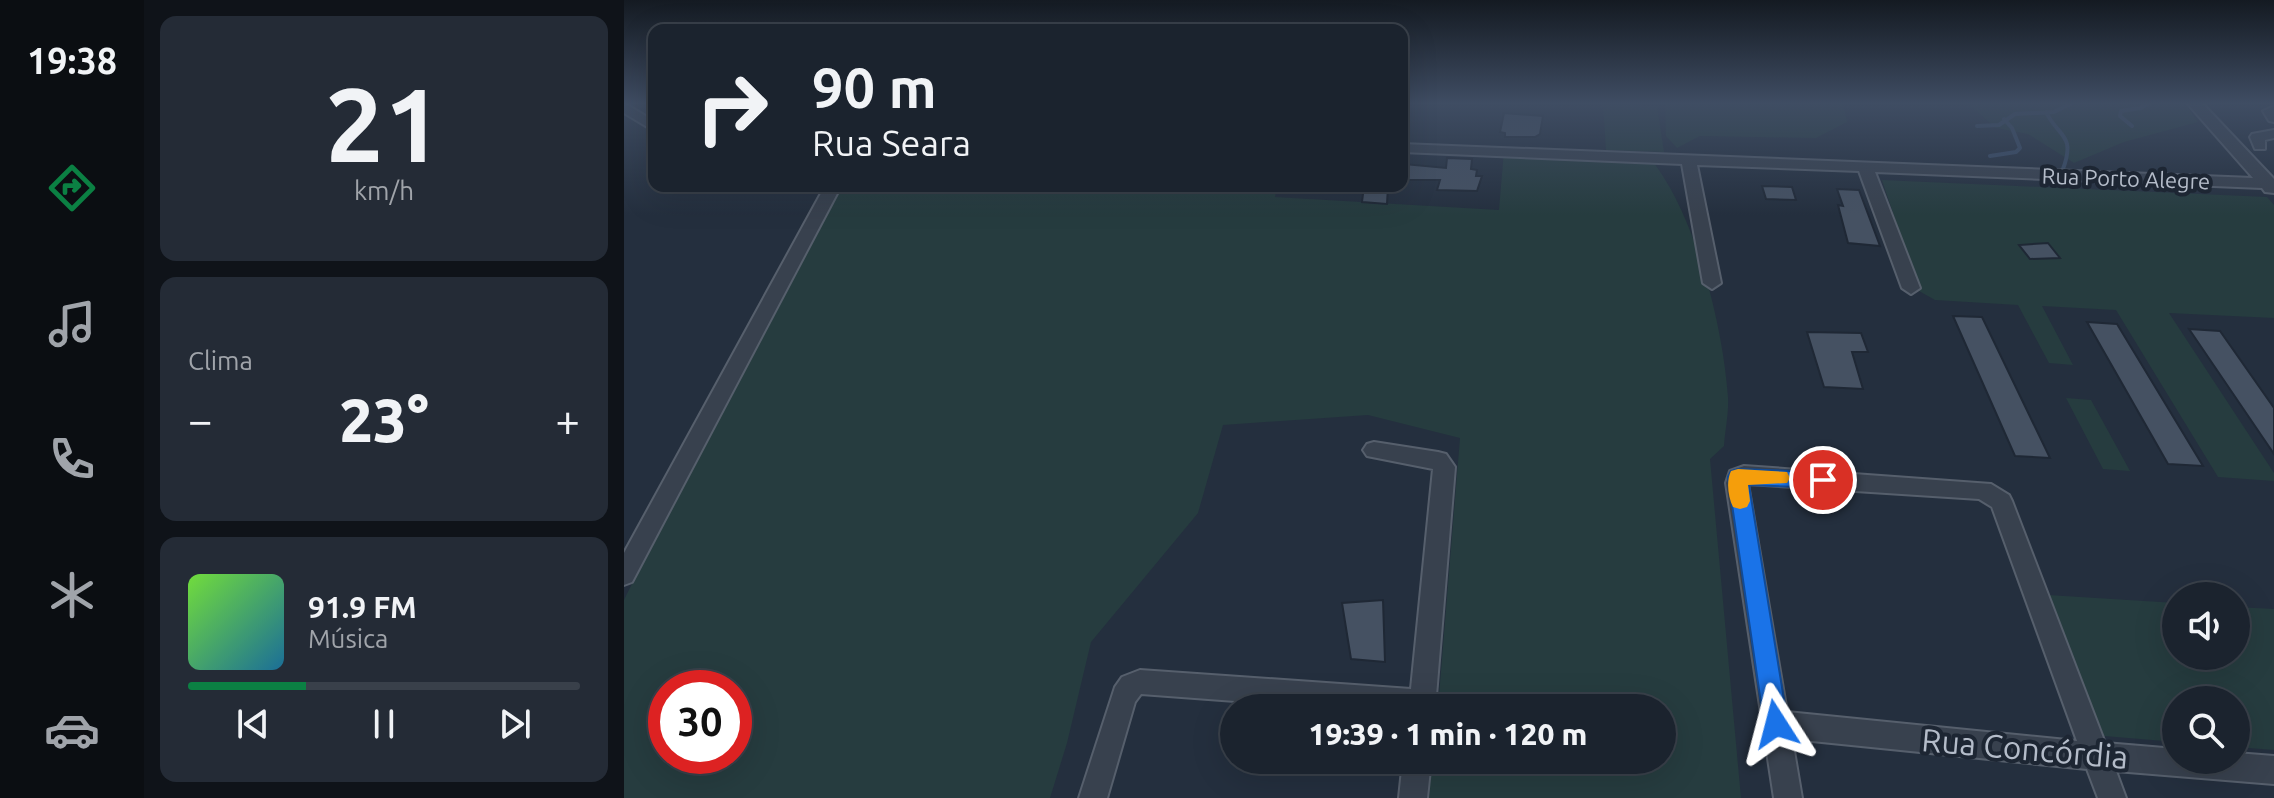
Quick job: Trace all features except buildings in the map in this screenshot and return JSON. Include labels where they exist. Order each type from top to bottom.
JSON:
[{"type":"street","points":[[2229,140],[2271,186]]},
{"type":"street","points":[[2258,140],[2260,146]]},
{"type":"street","name":"Rua Porto Alegre","points":[[1408,148],[2271,186]]},
{"type":"street","points":[[1689,161],[1712,283]]},
{"type":"street","points":[[1865,167],[1911,288]]},
{"type":"street","points":[[624,575],[830,192]]},
{"type":"street","points":[[1374,450],[1438,460],[1444,467],[1424,694]]},
{"type":"street","points":[[1788,798],[1738,477],[1983,490],[1993,494],[2001,501],[2112,798]]},
{"type":"street","points":[[1093,798],[1124,696],[1131,686],[1140,682],[1288,694]]},
{"type":"street","name":"Rua Concórdia","points":[[1776,724],[2094,756],[2274,770]]},
{"type":"street","points":[[1413,798],[1416,774]]},
{"type":"green space","points":[[1605,140],[1662,140],[1664,152],[1606,150]]},
{"type":"green space","points":[[1670,140],[1692,140],[1677,148]]},
{"type":"green space","points":[[2038,140],[2131,140],[2124,142],[2074,163]]},
{"type":"green space","points":[[1504,150],[1648,156],[1680,206],[1693,237],[1713,304],[1725,368],[1728,397],[1724,446],[1710,459],[1741,798],[1429,798],[1431,774],[1676,774],[1676,694],[1439,694],[1460,438],[1368,415],[1223,425],[1198,513],[1091,642],[1067,743],[1050,798],[624,798],[624,600],[825,192],[1276,192],[1275,197],[1499,210]]},
{"type":"green space","points":[[1882,180],[2267,197],[2274,205],[2274,318],[2169,313],[2274,473],[2274,481],[2218,477],[2116,310],[2042,306],[2073,365],[2049,363],[2018,305],[1935,300],[1919,291]]},
{"type":"green space","points":[[2066,398],[2091,400],[2130,471],[2103,469]]},
{"type":"green space","points":[[2048,595],[2162,602],[2162,670],[2250,670],[2250,608],[2274,609],[2274,750],[2250,748],[2250,686],[2162,686],[2162,741],[2104,736]]},
{"type":"waterway","points":[[1990,156],[2016,152],[2020,148],[2017,140]]},
{"type":"waterway","points":[[2063,169],[2068,149],[2065,140]]},
{"type":"slow traffic","points":[[1740,501],[1738,477],[1780,478]]},
{"type":"route","points":[[1776,724],[1738,477],[1823,480]]}]
